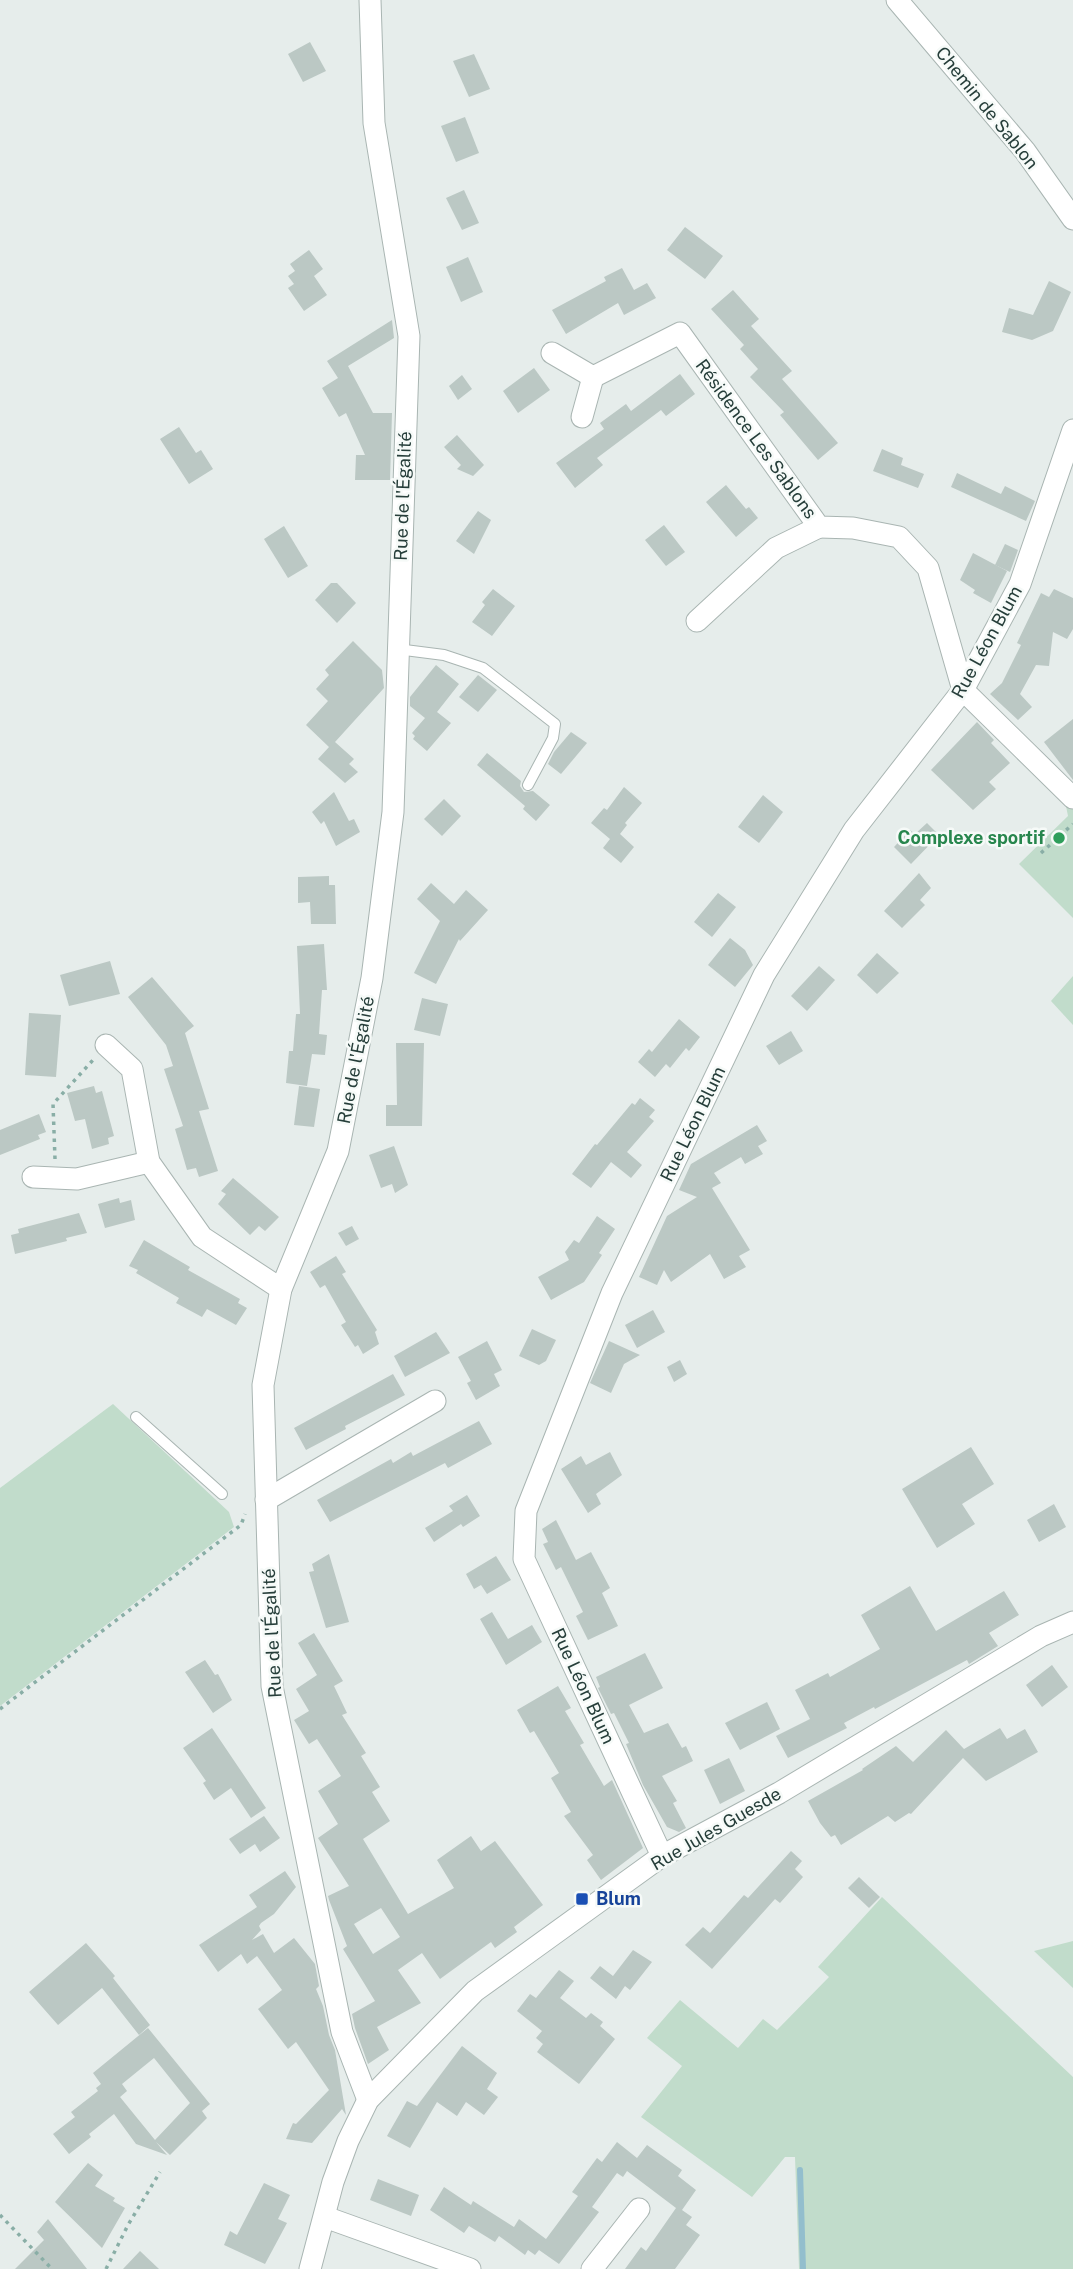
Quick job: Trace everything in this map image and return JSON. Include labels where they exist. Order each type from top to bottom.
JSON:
[{"type":"street","name":"Rue de l'Égalité","points":[[368,2100],[342,2032],[272,1686],[263,1385],[281,1289],[338,1151],[372,978],[393,812],[410,337],[374,123],[370,0]]},
{"type":"street","name":"Chemin de Sablon","points":[[897,0],[1024,151],[1073,219]]},
{"type":"street","name":"Résidence Les Sablons","points":[[593,377],[680,334],[819,527],[852,528],[899,537],[928,568],[963,690]]},
{"type":"street","points":[[552,353],[593,377],[582,417]]},
{"type":"street","name":"Rue Léon Blum","points":[[662,1856],[524,1559],[526,1511],[612,1293],[764,975],[853,830],[963,690],[1020,584],[1073,430]]},
{"type":"street","points":[[697,621],[776,548],[819,527]]},
{"type":"street","points":[[963,690],[1073,798]]},
{"type":"street","points":[[106,1045],[132,1069],[149,1162],[202,1237],[281,1289]]},
{"type":"street","points":[[33,1177],[77,1180],[149,1162]]},
{"type":"street","points":[[266,1500],[435,1401]]},
{"type":"street","name":"Rue Jules Guesde","points":[[310,2269],[340,2161],[368,2100],[475,1991],[662,1856],[779,1793],[1041,1636],[1073,1622]]},
{"type":"street","points":[[592,2269],[639,2209]]},
{"type":"street","points":[[325,2217],[470,2269]]},
{"type":"lane","points":[[397,649],[444,655],[483,668],[555,724],[553,738],[528,785]]},
{"type":"lane","points":[[136,1417],[222,1494]]},
{"type":"path","points":[[1041,853],[1073,824]]},
{"type":"path","points":[[56,1178],[52,1104],[106,1045]]},
{"type":"path","points":[[0,1709],[241,1525],[244,1514]]},
{"type":"path","points":[[106,2269],[128,2225],[160,2172]]},
{"type":"path","points":[[0,2215],[52,2269]]},
{"type":"green space","name":"Complexe sportif","points":[[1073,800],[1073,918],[1019,864],[1068,816],[1066,806]]},
{"type":"green space","points":[[1073,976],[1073,1025],[1051,1001]]},
{"type":"green space","points":[[113,1404],[229,1512],[234,1527],[0,1706],[0,1488]]},
{"type":"green space","points":[[882,1897],[1073,2077],[1073,2269],[799,2269],[795,2157],[785,2157],[752,2197],[641,2117],[682,2066],[647,2038],[680,2000],[738,2048],[763,2019],[777,2030],[829,1977],[818,1967]]},
{"type":"green space","points":[[1073,1941],[1073,1988],[1034,1951]]},
{"type":"building","points":[[310,42],[326,71],[303,82],[288,54]]},
{"type":"building","points":[[474,54],[490,89],[469,97],[453,61]]},
{"type":"building","points":[[465,117],[479,153],[456,162],[441,126]]},
{"type":"building","points":[[464,190],[479,223],[462,230],[446,198]]},
{"type":"building","points":[[685,227],[723,256],[705,279],[667,250]]},
{"type":"building","points":[[309,250],[323,269],[314,276],[327,295],[304,311],[288,288],[294,284],[288,276],[295,271],[290,264]]},
{"type":"building","points":[[468,257],[483,292],[461,302],[446,267]]},
{"type":"building","points":[[622,268],[634,290],[647,283],[656,298],[624,315],[618,303],[566,334],[552,310],[606,281],[604,277]]},
{"type":"building","points":[[1049,281],[1071,292],[1053,331],[1032,340],[1002,332],[1009,308],[1033,315]]},
{"type":"building","points":[[733,290],[759,319],[751,326],[792,371],[782,379],[838,443],[818,460],[780,415],[784,412],[750,377],[758,369],[740,349],[744,345],[711,309]]},
{"type":"building","points":[[392,320],[394,338],[348,366],[373,413],[392,413],[390,480],[355,480],[356,455],[365,455],[346,413],[339,417],[322,388],[338,378],[327,361]]},
{"type":"building","points":[[534,368],[550,390],[518,413],[503,391]]},
{"type":"building","points":[[680,374],[695,394],[666,416],[661,410],[597,458],[603,465],[575,488],[556,463],[604,429],[600,423],[626,404],[631,411]]},
{"type":"building","points":[[462,375],[472,389],[458,400],[449,386]]},
{"type":"building","points":[[179,427],[196,453],[201,450],[213,469],[189,484],[160,439]]},
{"type":"building","points":[[457,435],[484,465],[473,476],[457,469],[461,465],[444,447]]},
{"type":"building","points":[[882,449],[903,458],[901,465],[924,474],[918,488],[873,471]]},
{"type":"building","points":[[957,473],[1001,494],[1005,486],[1035,501],[1026,521],[951,487]]},
{"type":"building","points":[[726,485],[746,509],[749,507],[758,518],[736,537],[706,502]]},
{"type":"building","points":[[478,511],[491,520],[474,554],[456,541]]},
{"type":"building","points":[[664,525],[685,552],[666,566],[645,540]]},
{"type":"building","points":[[284,526],[308,566],[288,578],[264,539]]},
{"type":"building","points":[[1005,544],[1018,550],[1010,572],[995,565]]},
{"type":"building","points":[[973,553],[1007,571],[991,603],[973,593],[975,590],[960,580]]},
{"type":"building","points":[[331,583],[337,583],[356,603],[337,623],[315,600]]},
{"type":"building","points":[[493,589],[515,606],[492,636],[472,622],[485,605],[482,602]]},
{"type":"building","points":[[1054,589],[1073,598],[1073,629],[1067,639],[1053,632],[1049,666],[1036,665],[1020,694],[1032,707],[1018,720],[990,694],[1002,683],[1021,645],[1017,643],[1041,593],[1049,597]]},
{"type":"building","points":[[353,641],[382,670],[384,688],[335,742],[354,759],[349,764],[358,772],[345,783],[318,759],[329,747],[306,725],[328,701],[316,689],[329,675],[325,670]]},
{"type":"building","points":[[436,665],[459,684],[437,712],[451,723],[427,751],[413,739],[415,736],[412,733],[425,718],[410,706],[410,697]]},
{"type":"building","points":[[478,675],[497,690],[478,712],[459,697]]},
{"type":"building","points":[[1073,719],[1073,780],[1044,742]]},
{"type":"building","points":[[977,722],[994,740],[991,743],[1010,763],[989,782],[996,789],[973,810],[931,770]]},
{"type":"building","points":[[571,732],[587,743],[561,774],[548,764],[554,752]]},
{"type":"building","points":[[487,753],[521,781],[520,786],[524,792],[533,791],[550,805],[536,821],[523,809],[525,806],[477,765]]},
{"type":"building","points":[[624,787],[642,803],[625,823],[627,825],[620,834],[634,847],[621,863],[603,848],[610,839],[591,823],[604,808],[607,810]]},
{"type":"building","points":[[334,792],[349,821],[354,819],[360,832],[336,846],[324,821],[321,824],[312,812]]},
{"type":"building","points":[[763,795],[783,812],[759,843],[738,827]]},
{"type":"building","points":[[444,799],[461,816],[442,836],[424,819]]},
{"type":"building","points":[[927,823],[939,835],[911,864],[894,847],[910,830],[915,834]]},
{"type":"building","points":[[919,873],[931,888],[920,900],[925,905],[902,928],[884,911]]},
{"type":"building","points":[[329,876],[329,885],[335,885],[336,924],[311,924],[310,902],[298,903],[298,877]]},
{"type":"building","points":[[431,883],[454,904],[466,890],[488,910],[460,941],[459,939],[436,984],[414,973],[440,921],[417,899]]},
{"type":"building","points":[[718,893],[736,907],[712,937],[694,922]]},
{"type":"building","points":[[730,938],[745,950],[753,965],[735,987],[708,965]]},
{"type":"building","points":[[324,944],[327,990],[322,990],[319,1034],[327,1035],[325,1055],[312,1054],[307,1086],[286,1083],[289,1051],[293,1051],[296,1014],[300,1014],[297,946]]},
{"type":"building","points":[[877,953],[899,973],[877,994],[857,975]]},
{"type":"building","points":[[110,961],[120,994],[69,1006],[60,975]]},
{"type":"building","points":[[819,966],[835,980],[807,1011],[791,996]]},
{"type":"building","points":[[152,977],[194,1026],[185,1033],[209,1109],[199,1111],[218,1171],[199,1177],[196,1168],[187,1170],[175,1129],[183,1126],[164,1069],[173,1066],[166,1045],[128,997]]},
{"type":"building","points":[[422,998],[448,1004],[440,1036],[414,1030]]},
{"type":"building","points":[[29,1013],[61,1015],[56,1077],[25,1075]]},
{"type":"building","points":[[679,1019],[700,1037],[689,1051],[686,1048],[670,1068],[666,1064],[655,1077],[638,1062],[649,1049],[652,1052]]},
{"type":"building","points":[[791,1031],[803,1051],[779,1065],[766,1046]]},
{"type":"building","points":[[396,1043],[424,1043],[422,1126],[386,1126],[386,1105],[397,1105]]},
{"type":"building","points":[[94,1086],[96,1093],[102,1091],[114,1136],[108,1138],[109,1144],[92,1149],[85,1119],[75,1121],[67,1093]]},
{"type":"building","points":[[299,1086],[320,1089],[314,1127],[294,1125]]},
{"type":"building","points":[[640,1098],[655,1110],[649,1117],[654,1121],[627,1152],[642,1165],[631,1178],[611,1162],[591,1188],[572,1174],[595,1144],[597,1145],[632,1103],[635,1105]]},
{"type":"building","points":[[39,1114],[46,1132],[38,1135],[40,1139],[0,1155],[0,1130]]},
{"type":"building","points":[[757,1125],[767,1141],[758,1146],[763,1154],[745,1164],[741,1157],[714,1173],[721,1183],[712,1188],[750,1250],[739,1256],[746,1267],[724,1279],[710,1254],[671,1282],[664,1270],[657,1285],[639,1277],[667,1216],[697,1197],[679,1190],[691,1164]]},
{"type":"building","points":[[394,1146],[408,1185],[395,1193],[392,1184],[381,1188],[369,1155]]},
{"type":"building","points":[[233,1178],[279,1217],[265,1231],[259,1226],[250,1235],[218,1204],[226,1194],[221,1191]]},
{"type":"building","points":[[119,1198],[120,1203],[131,1200],[135,1220],[105,1228],[98,1204]]},
{"type":"building","points":[[79,1213],[87,1233],[15,1254],[11,1235],[19,1233],[18,1229]]},
{"type":"building","points":[[597,1216],[615,1229],[599,1253],[602,1255],[584,1282],[551,1300],[538,1277],[569,1260],[565,1252],[574,1240],[579,1243]]},
{"type":"building","points":[[352,1226],[359,1239],[346,1246],[338,1233]]},
{"type":"building","points":[[144,1240],[190,1267],[188,1270],[240,1299],[238,1303],[247,1308],[236,1325],[207,1309],[202,1317],[176,1303],[179,1298],[136,1273],[138,1270],[129,1266]]},
{"type":"building","points":[[336,1256],[346,1272],[342,1274],[377,1330],[375,1332],[379,1344],[363,1354],[358,1345],[355,1347],[341,1325],[346,1322],[325,1285],[320,1288],[310,1272]]},
{"type":"building","points":[[653,1310],[665,1332],[637,1348],[625,1325]]},
{"type":"building","points":[[532,1329],[556,1340],[546,1361],[539,1365],[519,1356]]},
{"type":"building","points":[[436,1332],[450,1353],[405,1377],[394,1356]]},
{"type":"building","points":[[487,1341],[502,1370],[494,1374],[500,1386],[476,1400],[467,1383],[471,1381],[458,1357]]},
{"type":"building","points":[[609,1341],[640,1355],[624,1364],[611,1393],[590,1383]]},
{"type":"building","points":[[680,1360],[687,1374],[674,1382],[667,1367]]},
{"type":"building","points":[[393,1374],[405,1395],[306,1450],[294,1428]]},
{"type":"building","points":[[479,1421],[492,1444],[448,1468],[445,1463],[330,1522],[317,1500],[391,1459],[393,1463],[411,1452],[413,1456]]},
{"type":"building","points":[[971,1447],[994,1484],[962,1504],[975,1524],[937,1548],[902,1489]]},
{"type":"building","points":[[610,1452],[622,1475],[596,1494],[601,1504],[588,1513],[561,1469],[581,1456],[586,1465]]},
{"type":"building","points":[[467,1495],[480,1516],[463,1527],[461,1524],[434,1542],[425,1528],[453,1511],[449,1506]]},
{"type":"building","points":[[1054,1504],[1066,1527],[1039,1542],[1027,1520]]},
{"type":"building","points":[[556,1520],[576,1560],[591,1552],[610,1588],[602,1593],[618,1626],[588,1640],[576,1616],[583,1612],[561,1567],[556,1570],[543,1544],[548,1542],[542,1529]]},
{"type":"building","points":[[329,1554],[349,1622],[326,1628],[309,1572],[314,1571],[312,1564]]},
{"type":"building","points":[[496,1556],[511,1580],[487,1594],[481,1585],[474,1589],[466,1574]]},
{"type":"building","points":[[910,1586],[936,1631],[1004,1591],[1019,1615],[989,1633],[998,1646],[969,1664],[967,1660],[875,1709],[874,1707],[844,1723],[847,1728],[788,1758],[776,1736],[810,1719],[795,1690],[828,1673],[830,1677],[880,1649],[861,1615]]},
{"type":"building","points":[[492,1612],[508,1639],[532,1625],[542,1642],[506,1665],[480,1619]]},
{"type":"building","points":[[314,1633],[343,1681],[334,1686],[347,1713],[342,1715],[366,1753],[361,1756],[380,1787],[372,1792],[390,1821],[363,1839],[408,1914],[454,1888],[437,1860],[471,1836],[481,1851],[495,1841],[543,1905],[514,1927],[517,1932],[495,1948],[491,1942],[440,1979],[422,1953],[398,1970],[421,2003],[377,2027],[389,2050],[368,2064],[352,2014],[375,2001],[343,1949],[347,1946],[328,1896],[349,1886],[318,1838],[338,1824],[318,1791],[341,1776],[317,1739],[309,1744],[294,1720],[309,1711],[296,1689],[317,1675],[298,1643]],"holes":[[[381,1908],[400,1937],[373,1954],[354,1924]]]},
{"type":"building","points":[[645,1653],[663,1688],[629,1705],[644,1733],[668,1723],[682,1748],[686,1746],[693,1761],[662,1776],[677,1801],[673,1803],[686,1828],[679,1832],[667,1827],[643,1785],[626,1744],[629,1743],[598,1688],[600,1687],[596,1677]]},
{"type":"building","points":[[205,1660],[215,1675],[218,1674],[232,1700],[213,1713],[185,1672]]},
{"type":"building","points":[[1052,1665],[1068,1687],[1042,1707],[1026,1685]]},
{"type":"building","points":[[558,1686],[571,1708],[565,1711],[584,1743],[580,1745],[604,1786],[612,1780],[643,1848],[601,1880],[587,1860],[593,1855],[564,1816],[571,1812],[551,1778],[559,1773],[534,1731],[530,1733],[517,1710]]},
{"type":"building","points":[[767,1702],[780,1729],[740,1750],[725,1723]]},
{"type":"building","points":[[212,1728],[266,1808],[251,1818],[231,1788],[214,1800],[203,1783],[206,1781],[183,1748]]},
{"type":"building","points":[[1000,1728],[1007,1739],[1025,1729],[1038,1752],[986,1781],[963,1758],[911,1814],[895,1822],[888,1816],[841,1845],[835,1835],[831,1837],[820,1823],[808,1801],[863,1770],[896,1746],[913,1762],[946,1730],[964,1749]]},
{"type":"building","points":[[729,1758],[745,1791],[720,1804],[704,1770]]},
{"type":"building","points":[[264,1816],[280,1838],[260,1852],[255,1844],[240,1854],[229,1839]]},
{"type":"building","points":[[791,1851],[802,1861],[795,1869],[803,1877],[780,1903],[775,1899],[712,1969],[685,1945],[703,1927],[710,1933],[744,1895],[748,1898]]},
{"type":"building","points":[[285,1871],[296,1887],[274,1914],[261,1923],[261,1930],[252,1940],[263,1934],[274,1953],[294,1938],[315,1964],[319,1986],[316,1989],[335,2050],[346,2115],[342,2109],[312,2143],[286,2139],[293,2123],[296,2124],[329,2090],[296,2042],[288,2049],[258,2009],[282,1990],[257,1956],[247,1964],[241,1954],[218,1972],[199,1945],[257,1907],[249,1895]]},
{"type":"building","points":[[859,1877],[880,1897],[869,1908],[848,1888]]},
{"type":"building","points":[[86,1943],[115,1976],[113,1978],[150,2025],[139,2035],[102,1988],[58,2025],[29,1992]]},
{"type":"building","points":[[633,1950],[652,1962],[630,1990],[625,1986],[616,1999],[590,1978],[600,1966],[613,1976]]},
{"type":"building","points":[[559,1970],[574,1981],[560,1998],[586,2018],[591,2013],[603,2022],[600,2026],[615,2039],[579,2084],[537,2052],[543,2044],[536,2038],[542,2031],[517,2011],[530,1994],[536,1998]]},
{"type":"building","points":[[148,2028],[210,2104],[202,2111],[207,2118],[170,2155],[156,2142],[167,2155],[136,2144],[114,2114],[69,2154],[53,2134],[75,2117],[71,2112],[98,2091],[96,2088],[101,2084],[93,2073]],"holes":[[[154,2058],[190,2103],[155,2140],[120,2097],[127,2091],[122,2084]]]},
{"type":"building","points":[[462,2046],[497,2073],[487,2089],[498,2097],[484,2115],[466,2102],[457,2116],[437,2102],[410,2148],[387,2136],[407,2101],[417,2106]]},
{"type":"building","points":[[617,2142],[637,2158],[647,2145],[682,2170],[678,2176],[696,2190],[682,2210],[692,2217],[686,2225],[700,2235],[675,2269],[625,2269],[641,2247],[646,2251],[676,2208],[627,2171],[623,2177],[617,2173],[592,2207],[599,2212],[559,2264],[539,2250],[535,2255],[528,2250],[525,2255],[499,2236],[495,2242],[469,2226],[464,2233],[430,2210],[444,2187],[471,2205],[473,2201],[514,2227],[519,2219],[546,2239],[578,2196],[572,2192],[597,2158],[602,2162]]},
{"type":"building","points":[[88,2163],[103,2175],[95,2186],[115,2198],[113,2201],[125,2208],[102,2248],[55,2202]]},
{"type":"building","points":[[378,2179],[419,2195],[411,2216],[370,2200]]},
{"type":"building","points":[[264,2183],[290,2195],[278,2219],[287,2223],[265,2264],[224,2245],[230,2231],[237,2235]]},
{"type":"building","points":[[48,2219],[87,2269],[15,2269],[44,2240],[37,2232]]},
{"type":"building","points":[[140,2251],[159,2269],[123,2269]]},
{"type":"waterway","points":[[800,2170],[803,2269]]},
{"type":"place","name":"Complexe sportif","points":[[1059,838]]},
{"type":"place","name":"Blum","points":[[582,1899]]}]
